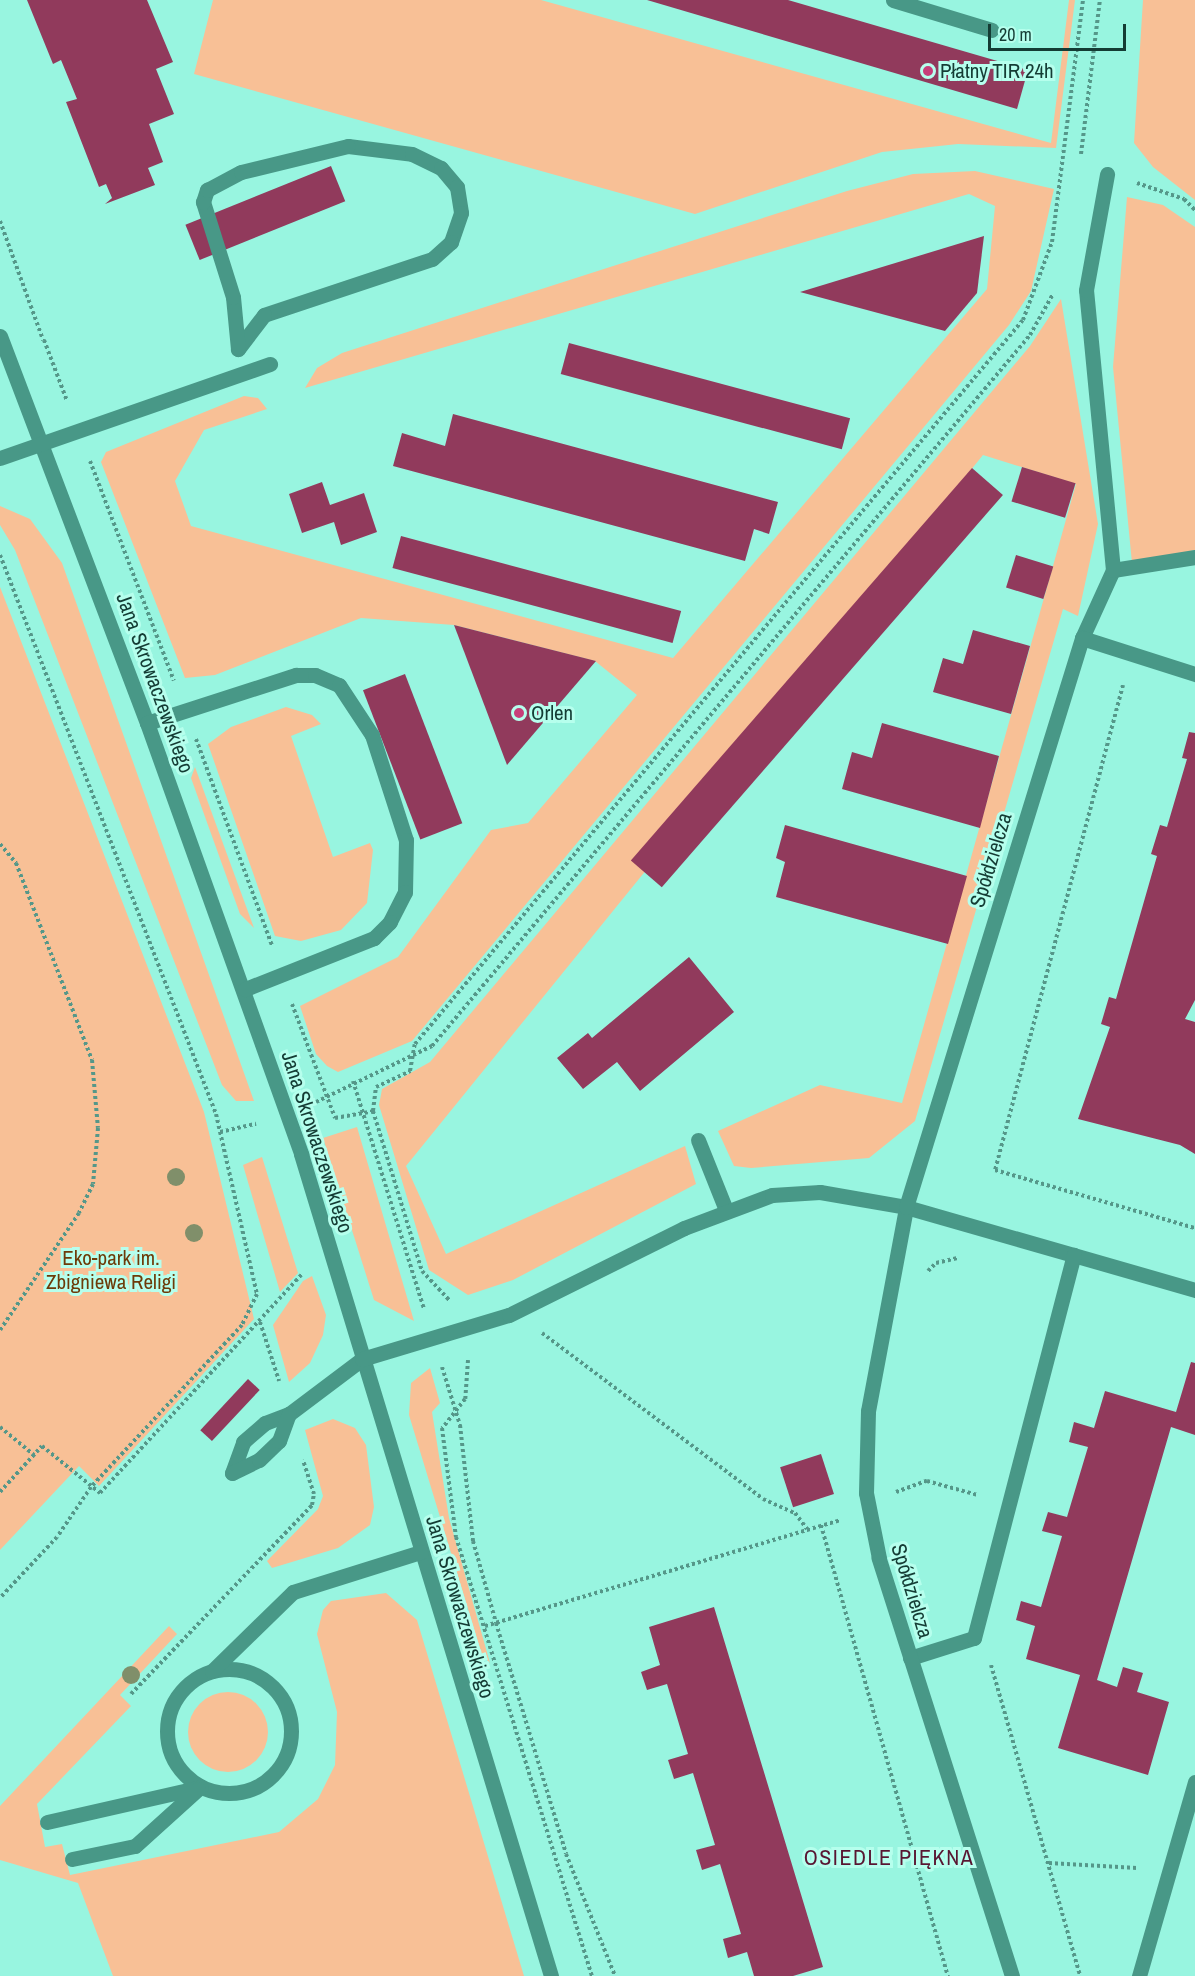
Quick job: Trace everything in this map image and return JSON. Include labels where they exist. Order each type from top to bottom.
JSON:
[{"type":"street","points":[[893,0],[992,30]]},
{"type":"street","points":[[238,349],[264,315],[432,259],[451,242],[461,213],[457,187],[441,168],[412,154],[348,146],[241,172],[207,190],[203,202],[232,297],[238,349],[247,372]]},
{"type":"street","points":[[1107,174],[1086,290],[1113,570],[1195,556]]},
{"type":"street","name":"Jana Skrowaczewskiego","points":[[0,336],[42,442],[245,989],[362,1359],[551,1976]]},
{"type":"street","points":[[0,458],[270,364]]},
{"type":"street","name":"Spółdzielcza","points":[[1012,1976],[879,1557],[866,1493],[868,1411],[906,1207],[1082,638],[1113,570]]},
{"type":"street","points":[[1082,638],[1195,674]]},
{"type":"street","points":[[147,723],[296,675],[315,675],[339,686],[372,735],[406,840],[405,891],[390,922],[374,938],[245,989]]},
{"type":"street","points":[[698,1140],[726,1210]]},
{"type":"street","points":[[289,1414],[362,1359],[516,1312],[726,1210],[772,1195],[820,1192],[906,1207],[1195,1290]]},
{"type":"street","points":[[910,1658],[974,1638],[1074,1255]]},
{"type":"street","points":[[201,1787],[172,1757],[168,1715],[177,1695],[212,1671],[293,1592],[421,1552]]},
{"type":"street","points":[[47,1822],[201,1787],[241,1793],[260,1785],[275,1773],[291,1737],[282,1699],[269,1684],[233,1669],[212,1671]]},
{"type":"street","points":[[1139,1976],[1195,1782]]},
{"type":"street","points":[[72,1859],[135,1845],[201,1787]]},
{"type":"path","points":[[592,1976],[456,1537],[442,1428],[465,1399],[468,1362],[448,1293],[422,1271],[373,1111],[376,1087],[410,1071],[415,1044],[1023,320],[1052,242],[1083,0]]},
{"type":"path","points":[[1080,164],[1100,0]]},
{"type":"path","points":[[1107,174],[1184,199],[1195,210]]},
{"type":"path","points":[[0,221],[44,340],[7,354]]},
{"type":"path","points":[[311,1104],[329,1097],[353,1081],[414,1056],[432,1046],[506,963],[1030,334],[1055,286]]},
{"type":"path","points":[[0,555],[220,1132],[255,1279],[256,1294],[248,1314],[91,1487],[57,1537],[0,1598]]},
{"type":"path","points":[[1125,677],[995,1170],[1195,1228]]},
{"type":"path","points":[[0,844],[16,863],[92,1060],[98,1128],[88,1194],[0,1330]]},
{"type":"path","points":[[353,1081],[455,1412],[473,1541],[496,1623],[566,1854],[615,1976]]},
{"type":"path","points":[[329,1097],[335,1118],[373,1111]]},
{"type":"path","points":[[220,1132],[262,1121]]},
{"type":"path","points":[[255,1124],[259,1134]]},
{"type":"path","points":[[920,1280],[936,1263],[965,1260]]},
{"type":"path","points":[[0,1492],[42,1446],[100,1493],[303,1274],[300,1263]]},
{"type":"path","points":[[516,1312],[763,1499],[795,1513],[807,1530]]},
{"type":"path","points":[[131,1694],[315,1500],[260,1322]]},
{"type":"path","points":[[0,1427],[34,1455]]},
{"type":"path","points":[[891,1483],[890,1495],[927,1481],[988,1497]]},
{"type":"path","points":[[484,1626],[849,1518]]},
{"type":"path","points":[[821,1525],[948,1976]]},
{"type":"path","points":[[988,1657],[1080,1976]]},
{"type":"path","points":[[1049,1863],[1148,1869]]},
{"type":"green space","points":[[213,0],[541,0],[1051,143],[1069,0],[1075,0],[1056,148],[958,144],[882,152],[695,214],[194,74]]},
{"type":"green space","points":[[1143,0],[1195,0],[1195,200],[1153,167],[1134,143]]},
{"type":"green space","points":[[975,171],[1054,189],[1031,291],[1009,325],[412,1041],[338,1072],[327,1066],[316,1054],[300,1006],[398,957],[491,830],[528,823],[637,695],[595,661],[454,625],[361,618],[215,675],[185,678],[101,462],[106,452],[244,396],[258,398],[267,409],[204,430],[175,481],[191,526],[673,658],[987,289],[995,206],[969,194],[305,388],[317,368],[342,353],[847,191],[913,174]]},
{"type":"green space","points":[[1127,197],[1163,205],[1195,227],[1195,550],[1132,563],[1113,367]]},
{"type":"green space","points":[[1061,299],[1098,524],[1078,616],[1063,609],[915,1121],[869,1158],[751,1168],[734,1166],[718,1131],[820,1085],[902,1103],[1076,484],[983,455],[406,1166],[446,1254],[685,1146],[696,1184],[513,1280],[468,1295],[429,1270],[379,1105],[382,1089],[430,1062],[1030,346]]},
{"type":"green space","points":[[0,506],[30,519],[62,563],[254,1101],[236,1101],[222,1085],[15,550],[0,525]]},
{"type":"green space","name":"Eko-park im. Zbigniewa Religi","points":[[0,587],[204,1112],[254,1319],[99,1486],[79,1466],[0,1550]]},
{"type":"green space","points":[[286,707],[312,715],[321,724],[291,736],[333,857],[370,843],[373,850],[367,903],[341,930],[301,941],[275,936],[208,744],[231,727]]},
{"type":"green space","points":[[195,767],[254,928],[240,914],[191,778]]},
{"type":"green space","points":[[357,1127],[414,1321],[374,1300],[323,1138]]},
{"type":"green space","points":[[262,1157],[298,1273],[280,1292],[243,1165]]},
{"type":"green space","points":[[312,1276],[326,1315],[323,1335],[310,1363],[289,1382],[273,1325],[303,1281]]},
{"type":"green space","points":[[430,1368],[440,1403],[432,1412],[449,1518],[490,1663],[482,1655],[409,1415],[411,1383]]},
{"type":"green space","points":[[333,1419],[355,1428],[366,1445],[374,1507],[370,1525],[338,1548],[272,1568],[267,1561],[318,1509],[323,1496],[305,1430]]},
{"type":"green space","points":[[386,1593],[417,1620],[524,1976],[113,1976],[78,1883],[0,1860],[0,1806],[169,1626],[177,1634],[120,1695],[131,1706],[37,1804],[45,1847],[62,1844],[70,1875],[279,1832],[318,1799],[335,1765],[337,1712],[317,1634],[323,1610],[331,1601]]},
{"type":"green space","points":[[228,1692],[243,1695],[256,1704],[265,1717],[268,1732],[265,1747],[256,1760],[243,1769],[228,1772],[213,1769],[200,1760],[191,1747],[188,1732],[191,1717],[200,1704],[213,1695]]},
{"type":"building","points":[[27,0],[147,0],[173,62],[156,69],[174,114],[149,124],[163,162],[148,168],[155,185],[105,204],[112,198],[106,184],[99,187],[66,102],[77,99],[61,60],[53,64]]},
{"type":"building","points":[[647,0],[788,0],[1028,70],[1017,109]]},
{"type":"building","points":[[331,166],[345,201],[200,260],[185,225]]},
{"type":"building","points":[[984,236],[977,293],[945,331],[800,292]]},
{"type":"building","points":[[569,343],[850,418],[842,449],[561,374]]},
{"type":"building","points":[[453,414],[778,502],[769,534],[754,529],[745,561],[393,466],[402,433],[445,446]]},
{"type":"building","points":[[1022,467],[1076,483],[1065,518],[1011,501]]},
{"type":"building","points":[[972,468],[1003,495],[662,887],[631,860]]},
{"type":"building","points":[[322,482],[330,505],[364,493],[377,532],[341,545],[334,522],[302,533],[289,494]]},
{"type":"building","points":[[401,536],[681,611],[673,643],[392,568]]},
{"type":"building","points":[[1016,555],[1053,566],[1043,599],[1006,588]]},
{"type":"building","name":"Orlen","points":[[454,625],[596,661],[507,765]]},
{"type":"building","points":[[973,630],[1030,646],[1011,714],[933,692],[943,658],[963,664]]},
{"type":"building","points":[[405,674],[462,823],[420,839],[363,690]]},
{"type":"building","points":[[882,723],[999,756],[980,828],[842,789],[852,752],[872,758]]},
{"type":"building","points":[[1189,732],[1195,733],[1195,1000],[1185,1019],[1195,1022],[1195,1154],[1180,1145],[1078,1119],[1110,1027],[1101,1024],[1109,997],[1116,999],[1157,856],[1151,854],[1160,825],[1167,827],[1187,759],[1182,758]]},
{"type":"building","points":[[785,825],[967,876],[948,944],[776,897],[785,862],[776,858]]},
{"type":"building","points":[[689,957],[734,1012],[640,1091],[617,1062],[583,1089],[557,1058],[588,1033],[592,1038]]},
{"type":"building","points":[[1191,1362],[1195,1363],[1195,1435],[1171,1427],[1097,1680],[1117,1687],[1123,1667],[1143,1673],[1137,1692],[1169,1702],[1148,1775],[1058,1748],[1080,1675],[1026,1659],[1035,1626],[1016,1620],[1021,1601],[1041,1607],[1062,1536],[1042,1531],[1048,1512],[1067,1517],[1088,1447],[1069,1442],[1074,1422],[1094,1428],[1105,1391],[1176,1412]]},
{"type":"building","points":[[248,1379],[260,1390],[212,1441],[200,1430]]},
{"type":"building","points":[[821,1454],[834,1494],[793,1507],[780,1467]]},
{"type":"building","points":[[714,1607],[823,1967],[793,1976],[754,1976],[747,1952],[728,1958],[723,1939],[741,1934],[720,1864],[702,1870],[696,1850],[715,1845],[693,1773],[674,1779],[668,1760],[688,1754],[667,1684],[647,1690],[641,1672],[660,1665],[649,1627]]},
{"type":"place","name":"Płatny TIR 24h","points":[[928,71]]},
{"type":"place","name":"Orlen","points":[[519,713]]},
{"type":"district","name":"OSIEDLE PIĘKNA","points":[[889,1858]]}]
